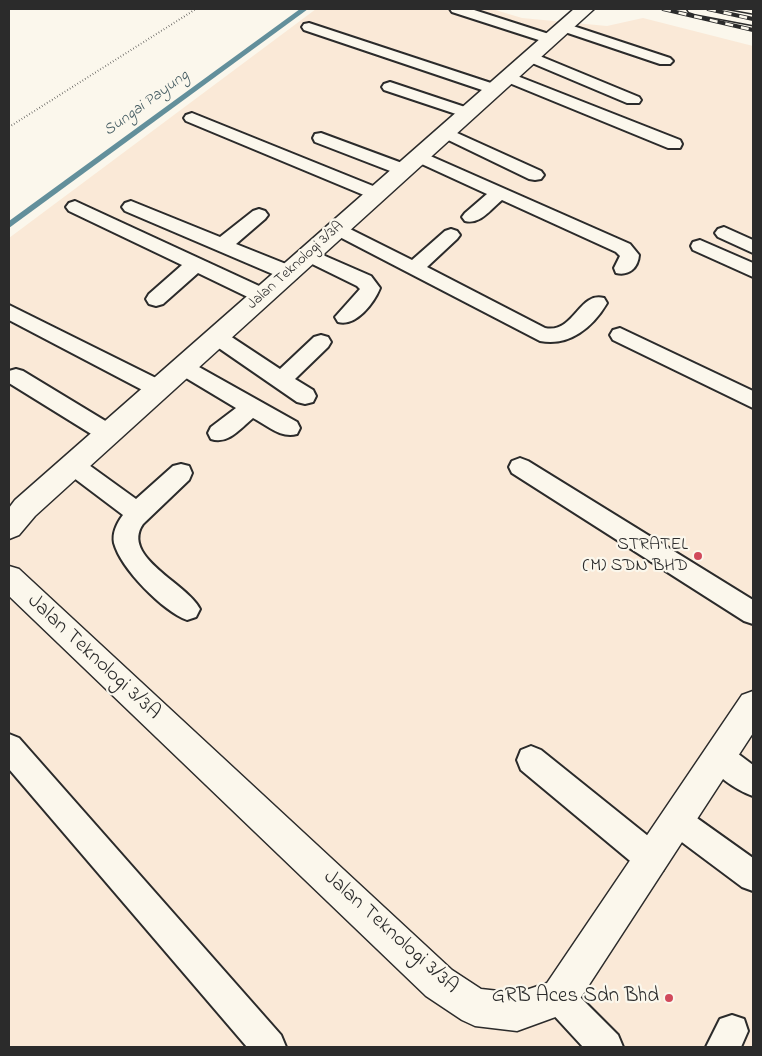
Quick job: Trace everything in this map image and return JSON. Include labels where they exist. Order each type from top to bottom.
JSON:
[{"type":"street","name":"Jalan Teknologi 3/3A","points":[[9,527],[24,508],[74,466],[586,9]]},
{"type":"street","points":[[695,9],[753,20]]},
{"type":"street","name":"Jalan Teknologi 3/3A","points":[[9,578],[439,983],[475,1007],[517,1012],[559,998]]},
{"type":"street","points":[[559,998],[753,706]]},
{"type":"lane","points":[[456,9],[665,61]]},
{"type":"lane","points":[[310,27],[501,83],[674,144]]},
{"type":"lane","points":[[530,57],[633,100]]},
{"type":"lane","points":[[390,87],[468,113]]},
{"type":"lane","points":[[192,118],[377,194]]},
{"type":"lane","points":[[446,133],[535,175]]},
{"type":"lane","points":[[321,138],[412,163],[499,193],[623,248],[630,255],[629,262],[623,268]]},
{"type":"lane","points":[[471,217],[499,193]]},
{"type":"lane","points":[[75,207],[263,296]]},
{"type":"lane","points":[[131,207],[289,273]]},
{"type":"lane","points":[[222,245],[259,215]]},
{"type":"lane","points":[[338,229],[540,334],[550,337],[560,336],[569,332],[597,303]]},
{"type":"lane","points":[[724,233],[753,247]]},
{"type":"lane","points":[[414,269],[451,236]]},
{"type":"lane","points":[[700,246],[753,271]]},
{"type":"lane","points":[[309,255],[364,282],[370,288],[367,296],[345,317]]},
{"type":"lane","points":[[156,299],[196,264]]},
{"type":"lane","points":[[9,312],[159,389]]},
{"type":"lane","points":[[620,335],[753,400]]},
{"type":"lane","points":[[217,337],[305,396]]},
{"type":"lane","points":[[281,380],[321,342]]},
{"type":"lane","points":[[183,367],[289,428]]},
{"type":"lane","points":[[16,376],[108,434]]},
{"type":"lane","points":[[218,433],[252,407]]},
{"type":"lane","points":[[74,466],[138,513]]},
{"type":"lane","points":[[520,467],[753,613]]},
{"type":"lane","points":[[180,473],[138,513],[126,530],[126,542],[130,556],[187,610]]},
{"type":"lane","points":[[9,748],[269,1047]]},
{"type":"lane","points":[[720,756],[753,782]]},
{"type":"lane","points":[[530,760],[652,859]]},
{"type":"lane","points":[[677,821],[753,876]]},
{"type":"lane","points":[[559,998],[606,1047]]},
{"type":"path","points":[[9,128],[196,9]]},
{"type":"shaded area","points":[[316,9],[492,9],[522,18],[607,26],[643,18],[753,46],[753,1047],[9,1047],[9,238]]},
{"type":"waterway","name":"Sungai Payung","points":[[9,225],[304,9]]},
{"type":"railway","points":[[663,9],[753,30]]},
{"type":"railway","points":[[708,9],[753,19]]},
{"type":"place","name":"STRATEL (M) SDN BHD","points":[[698,556]]},
{"type":"place","name":"GRB Aces Sdn Bhd","points":[[669,998]]}]
